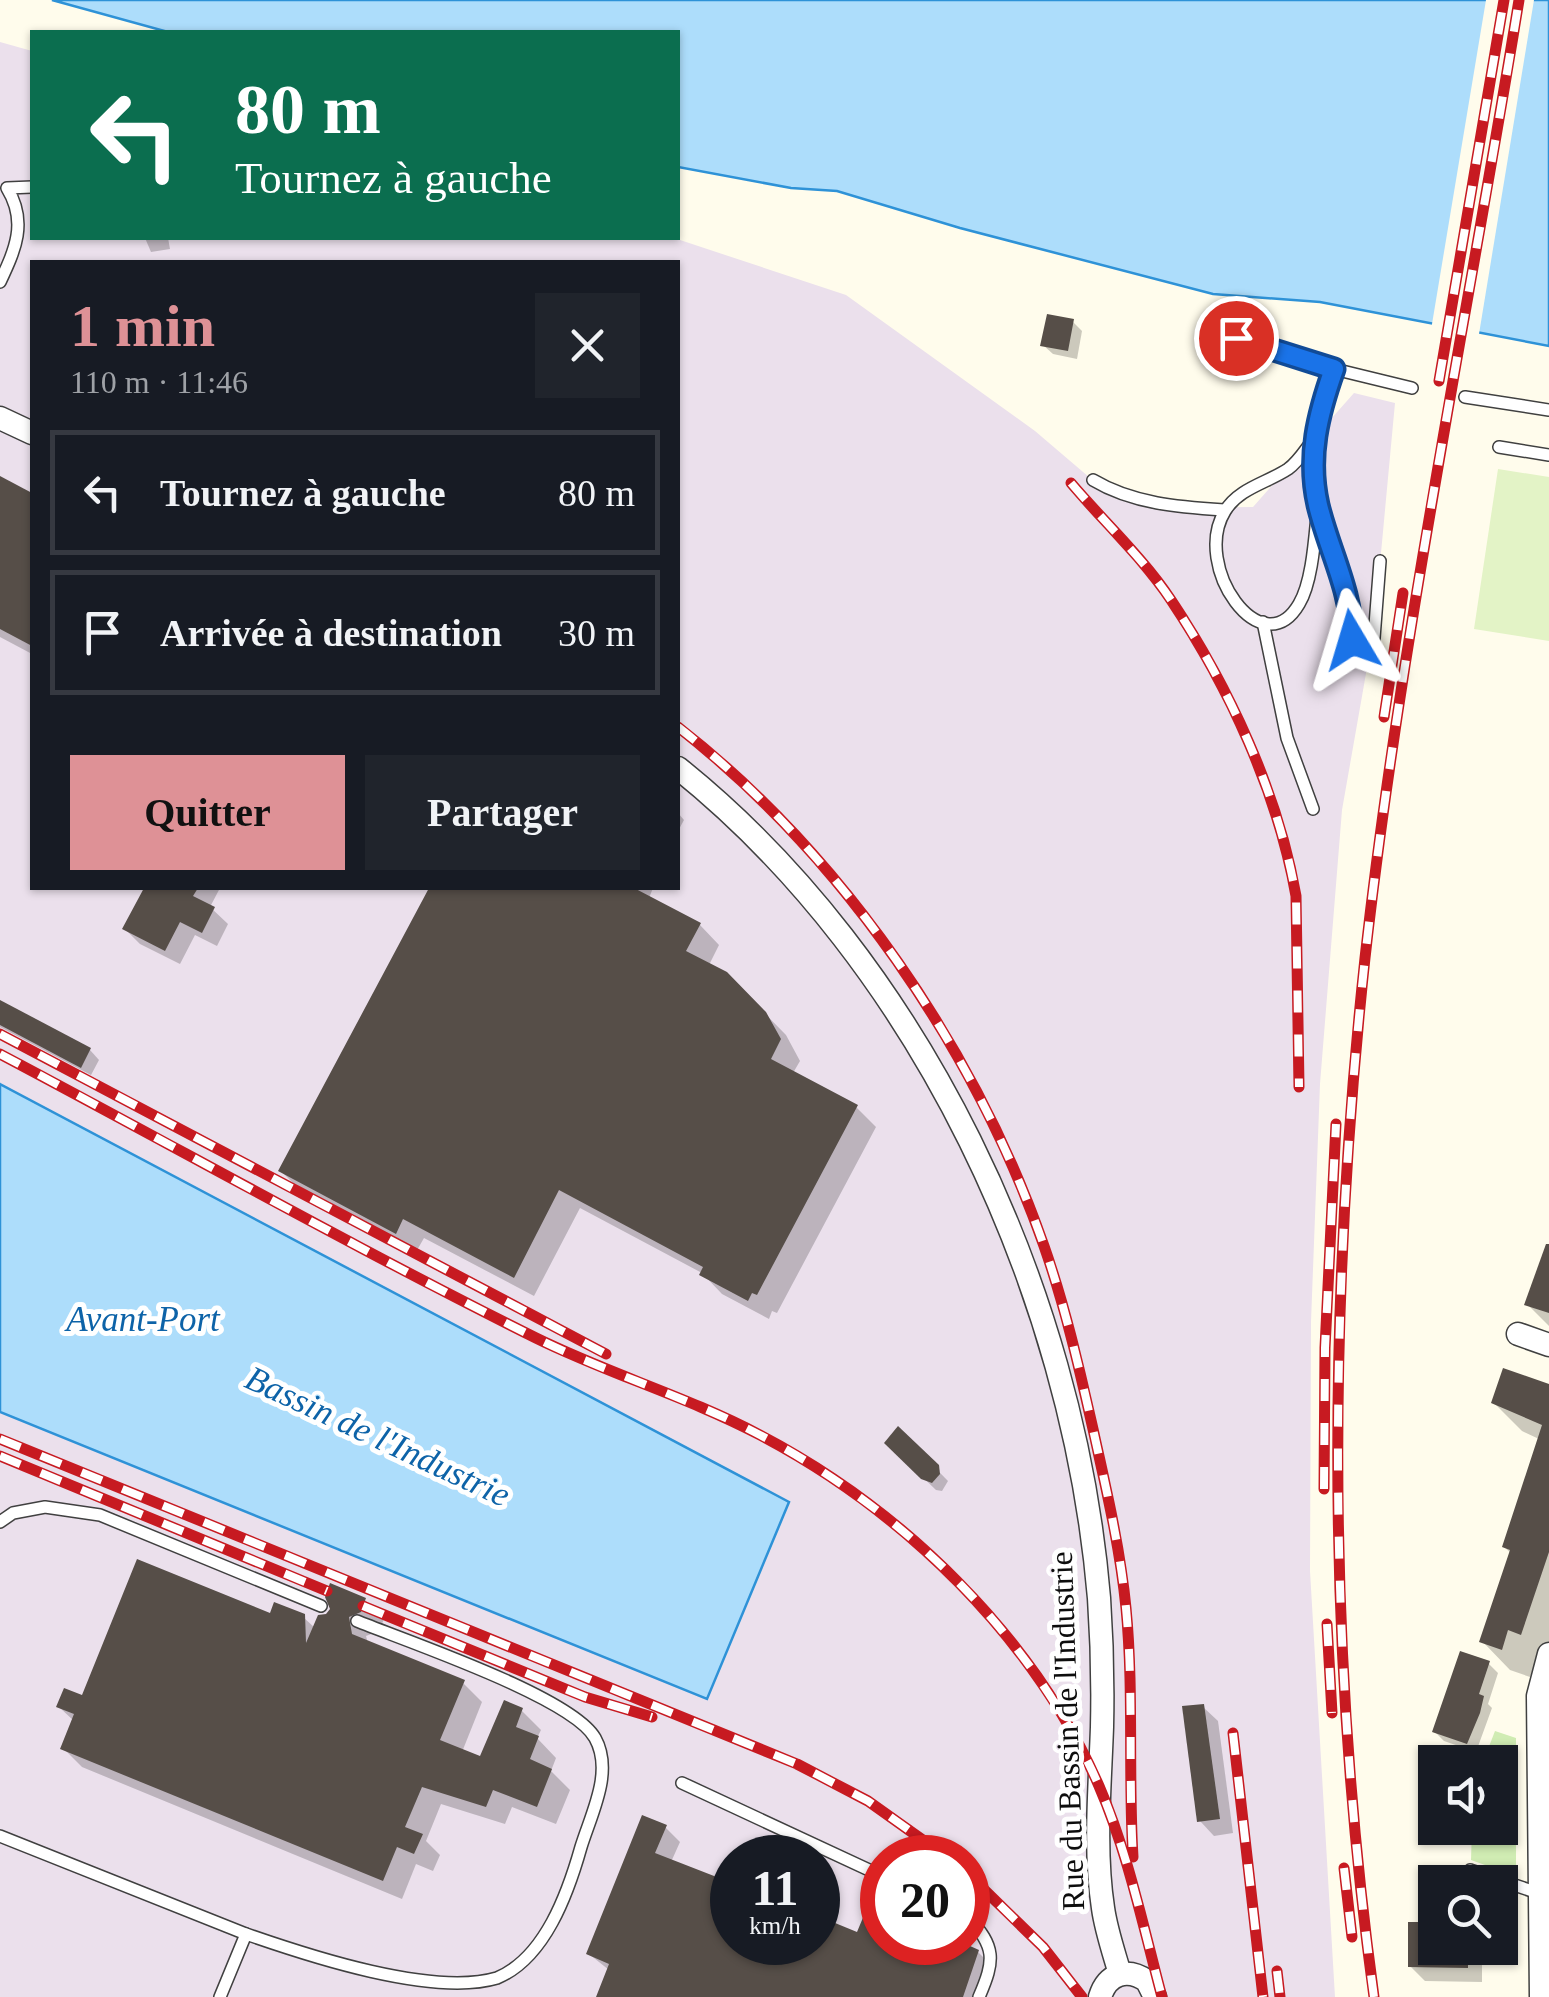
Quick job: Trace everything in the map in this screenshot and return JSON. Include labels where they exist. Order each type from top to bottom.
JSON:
[{"type":"street","points":[[0,418],[30,432]]},
{"type":"street","name":"Rue du Bassin de l'Industrie","points":[[680,770],[734,817],[785,870],[872,979],[916,1044],[992,1184],[1014,1236],[1058,1371],[1090,1519],[1102,1672],[1099,1786],[1103,1909],[1120,1974]]},
{"type":"street","points":[[1518,1334],[1549,1344]]},
{"type":"street","points":[[1541,1997],[1544,1716],[1540,1681],[1549,1654]]},
{"type":"street","points":[[1100,1997],[1106,1982],[1120,1974],[1140,1976],[1155,1997]]},
{"type":"lane","points":[[0,282],[19,232],[16,202],[7,188],[30,187]]},
{"type":"lane","points":[[1236,338],[1334,369],[1412,388]]},
{"type":"lane","points":[[1313,440],[1293,466],[1248,490],[1226,510],[1216,544],[1229,597],[1242,613],[1263,622],[1278,622],[1291,615],[1302,601],[1318,506],[1313,440],[1334,369]]},
{"type":"lane","points":[[1465,396],[1549,410]]},
{"type":"lane","points":[[1499,447],[1549,455]]},
{"type":"lane","points":[[1093,480],[1112,492],[1134,498],[1226,510]]},
{"type":"lane","points":[[1318,506],[1350,602],[1352,640],[1363,649],[1374,638],[1380,561]]},
{"type":"lane","points":[[1263,622],[1288,738],[1313,809]]},
{"type":"lane","points":[[0,1522],[13,1513],[45,1507],[100,1515],[321,1606]]},
{"type":"lane","points":[[0,1836],[326,1962],[398,1981],[452,1986],[496,1979],[525,1960],[547,1932],[578,1858],[604,1770],[594,1736],[566,1712],[516,1686],[357,1621]]},
{"type":"lane","points":[[682,1783],[860,1866]]},
{"type":"lane","points":[[1518,1886],[1540,1894]]},
{"type":"lane","points":[[220,1997],[246,1934]]},
{"type":"lane","points":[[979,1997],[990,1970],[990,1950]]},
{"type":"shaded area","points":[[0,42],[30,50],[30,240],[680,240],[846,295],[1035,431],[1110,495],[1156,508],[1253,507],[1354,393],[1395,403],[1374,628],[1342,810],[1320,1084],[1311,1322],[1310,1571],[1335,1997],[0,1997]]},
{"type":"green space","points":[[1498,469],[1549,477],[1549,641],[1474,629]]},
{"type":"green space","points":[[1495,1731],[1516,1738],[1516,1745],[1490,1745]]},
{"type":"green space","points":[[1471,1845],[1516,1845],[1516,1865],[1485,1865],[1471,1860]]},
{"type":"water","points":[[52,0],[1549,0],[1549,346],[1320,302],[1213,294],[960,228],[837,191],[791,188],[680,167],[680,30],[161,30]]},
{"type":"water","name":"Avant-Port","points":[[0,1084],[789,1502],[707,1699],[0,1412]]},
{"type":"pier","points":[[1486,0],[1534,0],[1478,340],[1431,330]]},
{"type":"building","points":[[1047,314],[1074,319],[1068,351],[1040,346]]},
{"type":"building","points":[[0,476],[30,492],[30,645],[0,629]]},
{"type":"building","points":[[143,890],[197,890],[193,896],[215,907],[202,933],[180,922],[165,951],[122,929]]},
{"type":"building","points":[[428,890],[638,890],[701,923],[686,951],[727,972],[766,1012],[781,1039],[771,1059],[858,1105],[757,1295],[752,1293],[748,1301],[699,1275],[703,1267],[559,1190],[514,1278],[403,1219],[396,1234],[278,1171]]},
{"type":"building","points":[[0,1000],[91,1048],[81,1068],[0,1025]]},
{"type":"building","points":[[1549,1244],[1549,1313],[1524,1305]]},
{"type":"building","points":[[1503,1368],[1549,1384],[1549,1552],[1521,1635],[1508,1630],[1502,1650],[1479,1642],[1510,1550],[1502,1547],[1542,1425],[1491,1403]]},
{"type":"building","points":[[898,1426],[939,1465],[940,1474],[932,1483],[921,1479],[884,1443]]},
{"type":"building","points":[[137,1559],[270,1613],[274,1602],[305,1614],[306,1643],[318,1615],[330,1609],[325,1597],[330,1583],[366,1598],[361,1612],[349,1617],[352,1634],[465,1680],[440,1740],[480,1756],[504,1700],[523,1708],[516,1727],[539,1736],[530,1759],[552,1769],[537,1807],[493,1790],[486,1807],[422,1787],[405,1827],[423,1834],[414,1854],[397,1847],[383,1881],[60,1749],[74,1714],[56,1707],[64,1688],[82,1695]]},
{"type":"building","points":[[1460,1651],[1490,1661],[1479,1694],[1484,1696],[1480,1713],[1467,1744],[1432,1732]]},
{"type":"building","points":[[1204,1704],[1220,1819],[1197,1822],[1182,1706]]},
{"type":"building","points":[[642,1815],[667,1825],[655,1853],[710,1874],[710,1965],[840,1965],[840,1925],[857,1932],[860,1925],[860,1965],[974,1965],[963,1997],[596,1997],[609,1964],[586,1954]]},
{"type":"building","points":[[1408,1922],[1418,1922],[1418,1965],[1468,1965],[1468,1968],[1408,1967]]},
{"type":"railway","points":[[1439,381],[1504,0]]},
{"type":"railway","points":[[1374,1997],[1359,1868],[1341,1608],[1339,1347],[1353,1087],[1365,958],[1397,718],[1519,0]]},
{"type":"railway","points":[[1071,483],[1171,600],[1212,668],[1264,780],[1296,896],[1299,1087]]},
{"type":"railway","points":[[1384,717],[1403,593]]},
{"type":"railway","points":[[680,729],[738,778],[848,896],[941,1029],[1015,1172],[1065,1314],[1116,1540],[1128,1639],[1133,1857]]},
{"type":"railway","points":[[0,1034],[606,1354]]},
{"type":"railway","points":[[0,1054],[536,1338],[760,1435],[813,1466],[913,1540],[1001,1629],[1072,1731],[1118,1837],[1162,1997]]},
{"type":"railway","points":[[1324,1489],[1325,1348],[1336,1124]]},
{"type":"railway","points":[[0,1439],[797,1764],[868,1801],[916,1835]]},
{"type":"railway","points":[[0,1456],[327,1591]]},
{"type":"railway","points":[[363,1606],[585,1697],[652,1717]]},
{"type":"railway","points":[[1327,1624],[1332,1713]]},
{"type":"railway","points":[[1233,1733],[1263,1997]]},
{"type":"railway","points":[[1344,1868],[1352,1937]]},
{"type":"railway","points":[[990,1895],[1043,1947],[1082,1997]]},
{"type":"railway","points":[[1277,1971],[1280,1997]]},
{"type":"route","points":[[1236,338],[1334,369],[1313,440],[1314,476],[1318,506],[1350,602],[1352,640]]},
{"type":"water label","name":"Bassin de l'Industrie","points":[[378,1436]]}]
